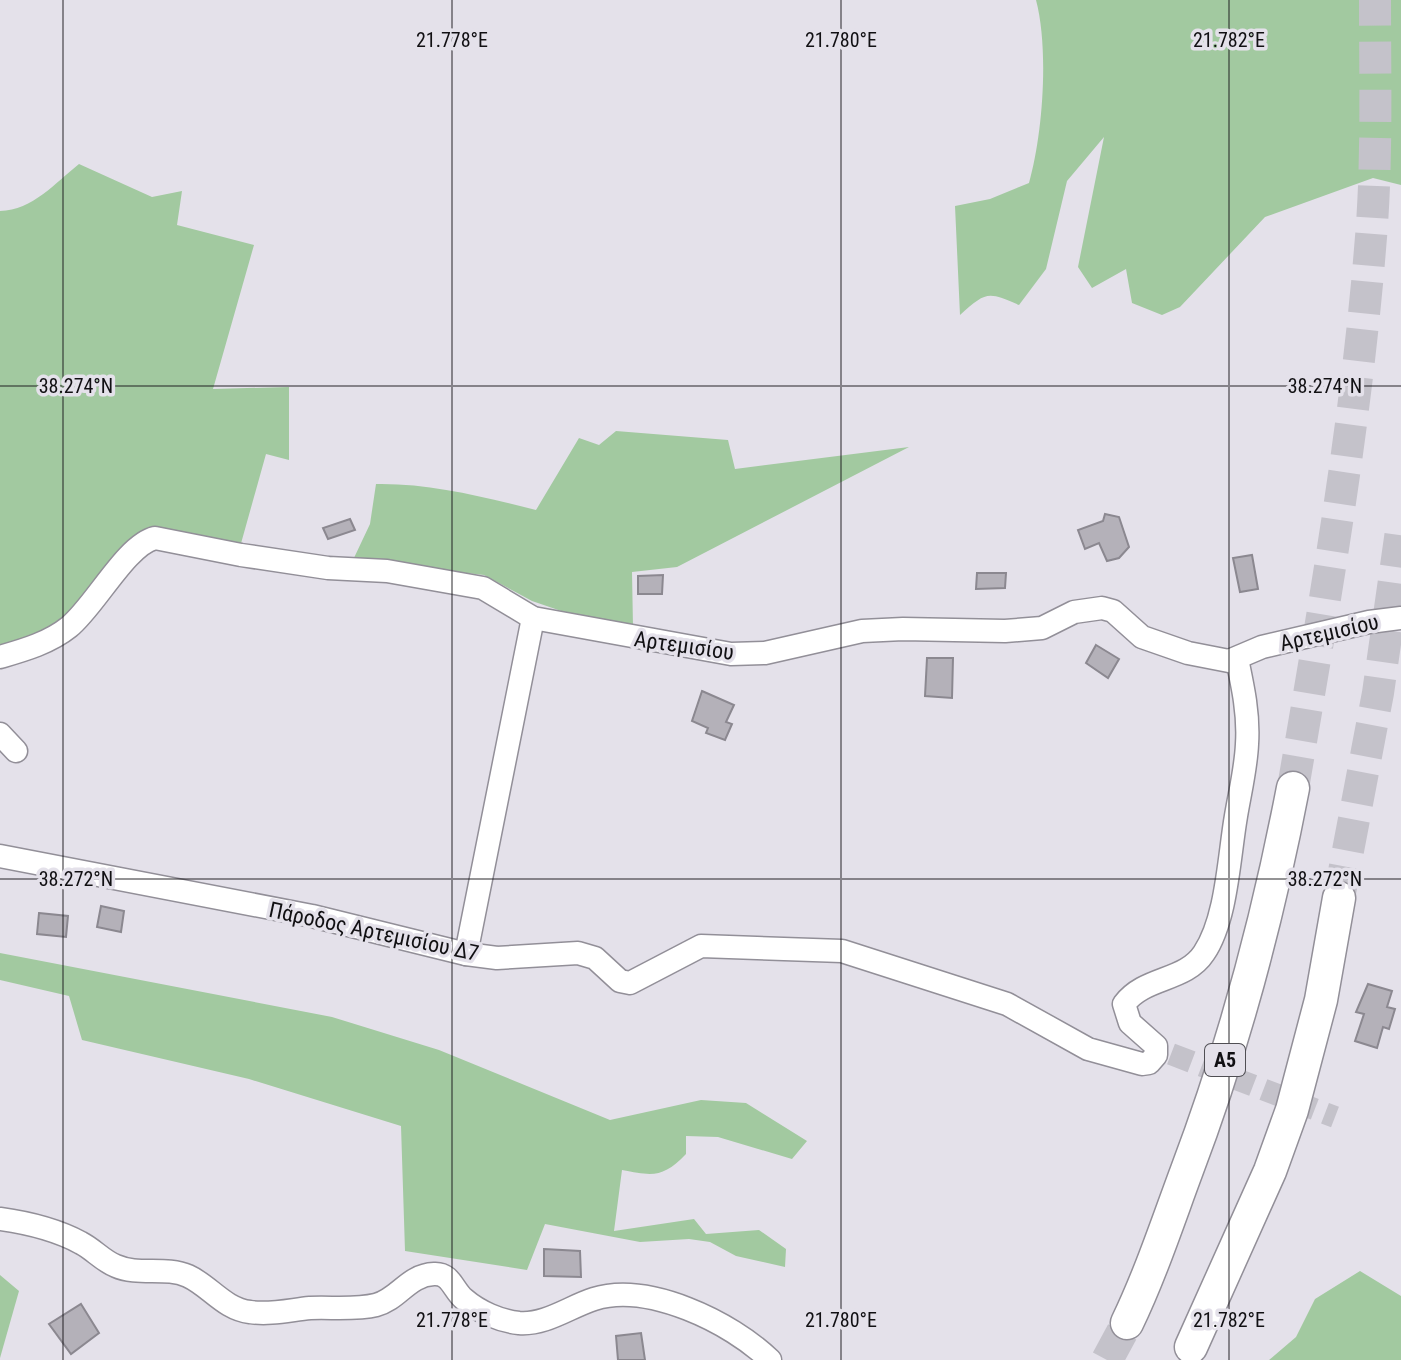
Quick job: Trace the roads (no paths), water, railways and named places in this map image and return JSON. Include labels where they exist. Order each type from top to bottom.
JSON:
[{"type":"highway","name":"Α5","points":[[1127,1323],[1145,1286],[1170,1219],[1222,1068],[1265,916],[1293,788]]},
{"type":"highway","points":[[1191,1347],[1270,1171],[1292,1110],[1321,1000],[1339,898]]},
{"type":"street","name":"Αρτεμισίου","points":[[0,657],[44,642],[69,627],[133,552],[144,542],[155,538],[328,568],[387,571],[483,588],[533,618],[731,654],[765,653],[862,631],[1042,628],[1074,612],[1102,608],[1113,611],[1134,632],[1153,642],[1213,660],[1229,661],[1262,647],[1369,622],[1401,618]]},
{"type":"street","points":[[466,954],[533,618]]},
{"type":"street","name":"Πάροδος Αρτεμισίου Δ7","points":[[0,856],[312,916],[466,954],[497,958],[578,953],[595,958],[620,981],[630,983],[701,946],[842,951],[1007,1004],[1088,1049],[1142,1064],[1154,1060],[1164,1050],[1130,1023],[1124,1004],[1143,986],[1181,974],[1195,964],[1214,933],[1221,906],[1247,744],[1244,692],[1237,659]]},
{"type":"street","points":[[0,1219],[38,1224],[81,1243],[116,1266],[188,1276],[230,1306],[246,1312],[266,1314],[307,1308],[375,1305],[390,1299],[410,1281],[437,1273],[450,1279],[461,1297],[478,1310],[521,1323],[545,1320],[612,1294],[633,1295],[695,1310],[755,1345],[770,1360]]},
{"type":"tunnel","points":[[1293,788],[1339,507],[1366,295],[1375,168],[1375,0]]},
{"type":"tunnel","points":[[1339,898],[1378,693],[1401,531]]},
{"type":"tunnel","points":[[1171,1054],[1335,1117]]},
{"type":"tunnel","points":[[1107,1360],[1127,1323]]}]
